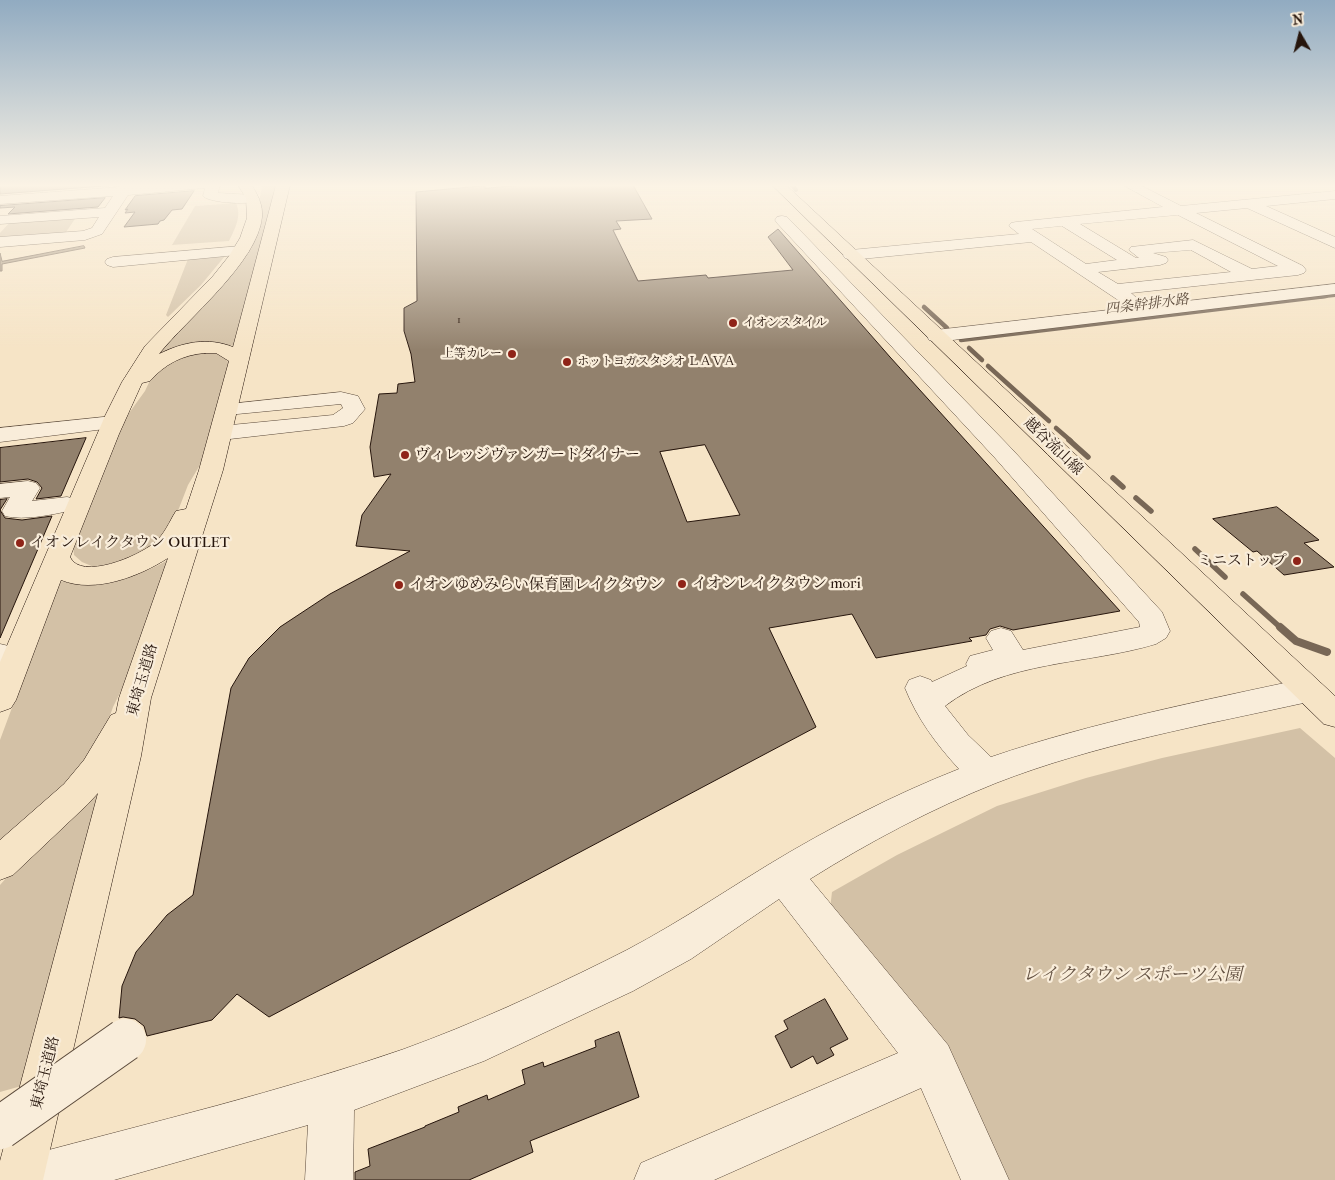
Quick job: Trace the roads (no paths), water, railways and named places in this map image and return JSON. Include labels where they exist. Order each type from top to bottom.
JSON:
[{"type":"main road","points":[[0,700],[57,556],[115,418],[139,369],[153,349],[187,310],[221,278],[241,252],[246,240]]},
{"type":"main road","name":"東埼玉道路","points":[[19,1180],[124,756],[135,698],[211,470],[270,240]]},
{"type":"main road","name":"越谷流山線","points":[[835,240],[941,341],[1326,696]]},
{"type":"main road","points":[[115,418],[152,366],[169,356],[198,348],[216,347],[231,351],[240,361]]},
{"type":"main road","points":[[57,556],[58,565],[70,573],[93,576],[122,571],[150,558],[171,542],[178,531],[194,492],[201,480],[211,470]]},
{"type":"main road","points":[[0,863],[76,794],[96,770],[135,698]]},
{"type":"street","points":[[0,242],[23,240]]},
{"type":"street","points":[[801,240],[1003,453],[1152,619],[1156,631],[1146,637],[1022,661],[978,674],[949,688],[926,703]]},
{"type":"street","points":[[851,255],[1002,240]]},
{"type":"street","points":[[1038,240],[1146,311]]},
{"type":"street","points":[[1095,240],[1133,263]]},
{"type":"street","points":[[1240,240],[1335,289]]},
{"type":"street","points":[[113,262],[241,252]]},
{"type":"street","points":[[1082,269],[1212,255],[1250,275]]},
{"type":"street","points":[[1114,290],[1297,269]]},
{"type":"street","points":[[941,341],[1146,311],[1335,289]]},
{"type":"street","points":[[941,341],[1335,299]]},
{"type":"street","points":[[221,433],[336,421],[350,414],[354,409],[354,404],[351,400],[341,398],[227,409]]},
{"type":"street","points":[[0,435],[115,418]]},
{"type":"street","points":[[5,483],[28,488],[14,512],[67,504]]},
{"type":"street","points":[[985,773],[958,746],[926,703],[920,687],[936,673],[1004,659],[1008,650],[1001,638]]},
{"type":"street","points":[[26,1180],[135,1152],[332,1095],[457,1050],[603,984],[692,936],[783,876],[851,836],[938,792],[985,773],[1059,748],[1127,730],[1326,696]]},
{"type":"street","points":[[783,876],[932,1061],[985,1180]]},
{"type":"street","points":[[0,1128],[125,1040]]},
{"type":"street","points":[[658,1180],[932,1061]]},
{"type":"street","points":[[330,1180],[332,1095]]},
{"type":"waterway","name":"四条幹排水路","points":[[1316,297],[1335,295]]},
{"type":"waterway","name":"四条幹排水路","points":[[961,340],[1326,296]]},
{"type":"waterway","points":[[924,307],[947,328]]},
{"type":"waterway","points":[[969,348],[982,360]]},
{"type":"waterway","points":[[988,366],[1049,421]]},
{"type":"waterway","points":[[1056,428],[1071,441]]},
{"type":"waterway","points":[[1069,440],[1088,457]]},
{"type":"waterway","points":[[1113,478],[1123,487]]},
{"type":"waterway","points":[[1136,498],[1151,511]]},
{"type":"waterway","points":[[1195,549],[1225,577]]},
{"type":"waterway","points":[[1243,594],[1281,628]]},
{"type":"waterway","points":[[1280,627],[1296,641],[1327,652]]},
{"type":"place","name":"イオンスタイル","points":[[733,323]]},
{"type":"place","name":"上等カレー","points":[[512,354]]},
{"type":"place","name":"ホットヨガスタジオ ＬＡＶＡ","points":[[567,362]]},
{"type":"place","name":"ヴィレッジヴァンガードダイナー","points":[[405,455]]},
{"type":"place","name":"イオンレイクタウン OUTLET","points":[[20,543]]},
{"type":"place","name":"ミニストップ","points":[[1297,561]]},
{"type":"place","name":"イオンレイクタウン mori","points":[[682,584]]},
{"type":"place","name":"イオンゆめみらい保育園レイクタウン","points":[[399,585]]},
{"type":"park label","name":"レイクタウン スポーツ公園","points":[[1132,976]]}]
